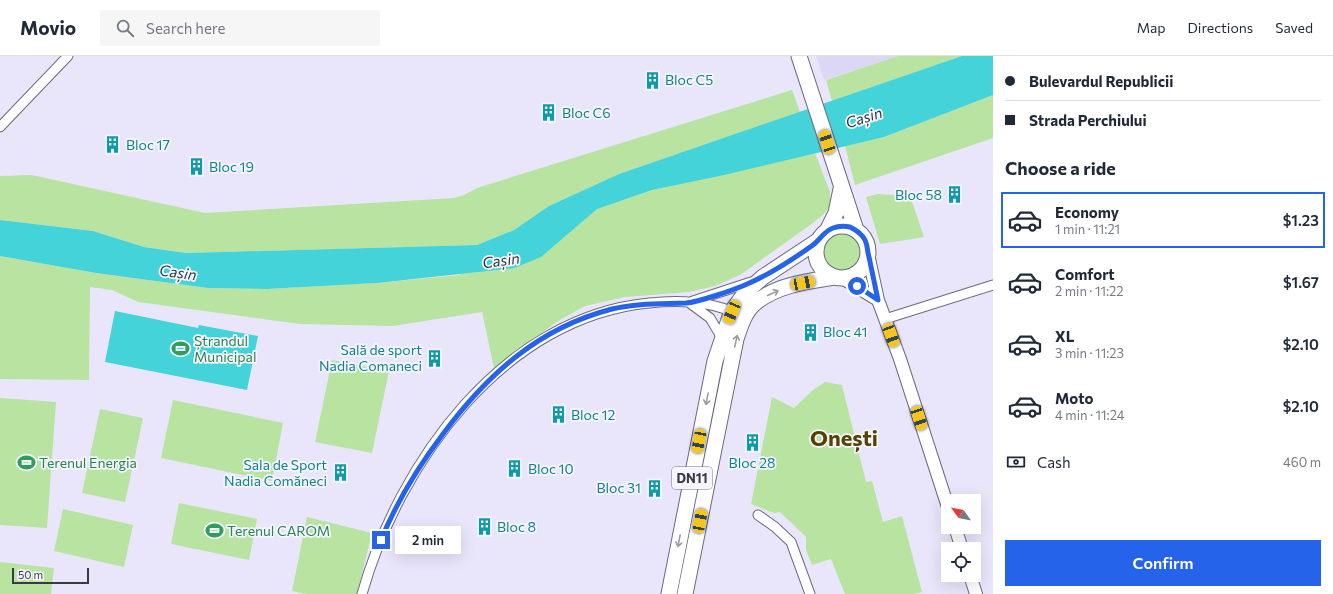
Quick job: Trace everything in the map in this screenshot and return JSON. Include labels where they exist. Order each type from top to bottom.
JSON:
[{"type":"main road","name":"DN11","points":[[738,314],[775,292],[803,283],[854,275],[860,271],[867,260],[868,254],[865,240],[856,230],[799,56]]},
{"type":"main road","name":"DN11","points":[[838,277],[829,274],[820,265],[816,253],[823,236],[836,213],[841,186]]},
{"type":"main road","name":"DN11","points":[[669,594],[715,361],[722,338],[738,314],[746,292],[763,277],[823,236],[844,226],[856,230]]},
{"type":"main road","name":"DN11","points":[[685,594],[732,366],[738,314]]},
{"type":"main road","points":[[715,361],[724,359],[732,366]]},
{"type":"street","points":[[0,127],[68,56]]},
{"type":"street","points":[[868,254],[878,300],[944,494]]},
{"type":"street","points":[[688,303],[738,288],[763,277]]},
{"type":"street","points":[[838,277],[878,300]]},
{"type":"street","points":[[885,319],[993,285]]},
{"type":"street","points":[[688,303],[705,312],[722,338]]},
{"type":"street","points":[[362,594],[381,540],[405,489],[429,452],[476,392],[530,346],[547,336],[597,314],[640,304],[688,303],[711,305],[738,314]]},
{"type":"street","points":[[758,515],[775,527],[790,542],[810,594]]},
{"type":"street","points":[[675,563],[691,566]]},
{"type":"street","points":[[972,582],[976,594]]},
{"type":"shaded area","points":[[816,56],[898,56],[824,80]]},
{"type":"shaded area","points":[[898,56],[962,56],[832,101],[826,80]]},
{"type":"shaded area","points":[[792,90],[800,112],[619,174],[549,206],[514,230],[477,245],[186,253],[144,247],[93,231],[0,220],[0,176],[32,175],[205,213],[454,198],[464,195],[477,188]]},
{"type":"shaded area","points":[[993,95],[993,138],[855,185],[845,146],[884,137]]},
{"type":"shaded area","points":[[815,153],[830,192],[830,206],[825,213],[813,223],[740,275],[715,286],[689,292],[625,297],[585,306],[558,321],[494,368],[482,312],[393,326],[300,324],[138,302],[112,290],[90,287],[89,380],[0,379],[0,256],[96,273],[208,288],[267,289],[377,283],[459,275],[596,209],[652,190]]},
{"type":"shaded area","points":[[878,194],[910,196],[924,237],[880,244],[866,197]]},
{"type":"shaded area","points":[[838,227],[848,227],[861,234],[868,247],[868,257],[861,270],[848,277],[838,277],[829,273],[822,266],[818,257],[818,247],[822,238],[829,231]]},
{"type":"shaded area","points":[[332,360],[389,371],[372,453],[315,442]]},
{"type":"shaded area","points":[[825,382],[842,385],[866,482],[872,481],[883,522],[902,516],[922,592],[914,594],[845,594],[831,559],[812,565],[806,550],[806,537],[780,512],[774,513],[751,504],[772,397],[794,408],[813,390]]},
{"type":"shaded area","name":"Terenul Energia","points":[[0,398],[56,402],[47,528],[0,525]]},
{"type":"shaded area","points":[[173,400],[283,423],[272,481],[161,458]]},
{"type":"shaded area","points":[[100,409],[143,418],[125,502],[82,493]]},
{"type":"shaded area","name":"Terenul CAROM","points":[[179,503],[257,519],[249,560],[171,544]]},
{"type":"shaded area","points":[[63,509],[133,525],[124,567],[54,551]]},
{"type":"shaded area","points":[[307,517],[372,533],[357,594],[306,594],[292,591]]},
{"type":"shaded area","points":[[0,562],[54,568],[51,594],[0,594]]},
{"type":"water","name":"Cașin","points":[[962,56],[993,56],[993,95],[884,137],[724,175],[652,190],[597,209],[541,257],[514,268],[377,283],[267,289],[208,288],[96,273],[0,256],[0,220],[93,231],[144,247],[186,253],[477,245],[514,230],[549,206],[619,174]]},
{"type":"water","name":"Ștrandul Municipal","points":[[115,311],[198,328],[199,325],[258,336],[247,390],[105,362]]},
{"type":"place","name":"Bloc C5","points":[[652,80]]},
{"type":"place","name":"Bloc C6","points":[[549,113]]},
{"type":"place","name":"Bloc 17","points":[[113,145]]},
{"type":"place","name":"Bloc 19","points":[[196,167]]},
{"type":"place","name":"Bloc 58","points":[[955,195]]},
{"type":"place","name":"Bloc 41","points":[[810,332]]},
{"type":"place","name":"Ștrandul Municipal","points":[[181,349]]},
{"type":"place","name":"Sală de sport Nadia Comaneci","points":[[435,358]]},
{"type":"place","name":"Bloc 12","points":[[558,415]]},
{"type":"place","name":"Bloc 28","points":[[752,443]]},
{"type":"place","name":"Terenul Energia","points":[[26,463]]},
{"type":"place","name":"Bloc 10","points":[[515,469]]},
{"type":"place","name":"Sala de Sport Nadia Comăneci","points":[[340,473]]},
{"type":"place","name":"Bloc 31","points":[[654,488]]},
{"type":"place","name":"Bloc 8","points":[[484,527]]},
{"type":"place","name":"Terenul CAROM","points":[[214,531]]},
{"type":"district","name":"Onești","points":[[844,438]]},
{"type":"route","points":[[381,540],[405,489],[416,471],[476,392],[493,375],[515,357],[530,346],[556,332],[583,319],[625,306],[664,302],[688,303],[725,292],[763,277],[819,240],[827,231],[844,226],[856,230],[865,240],[878,300],[857,286]]}]
